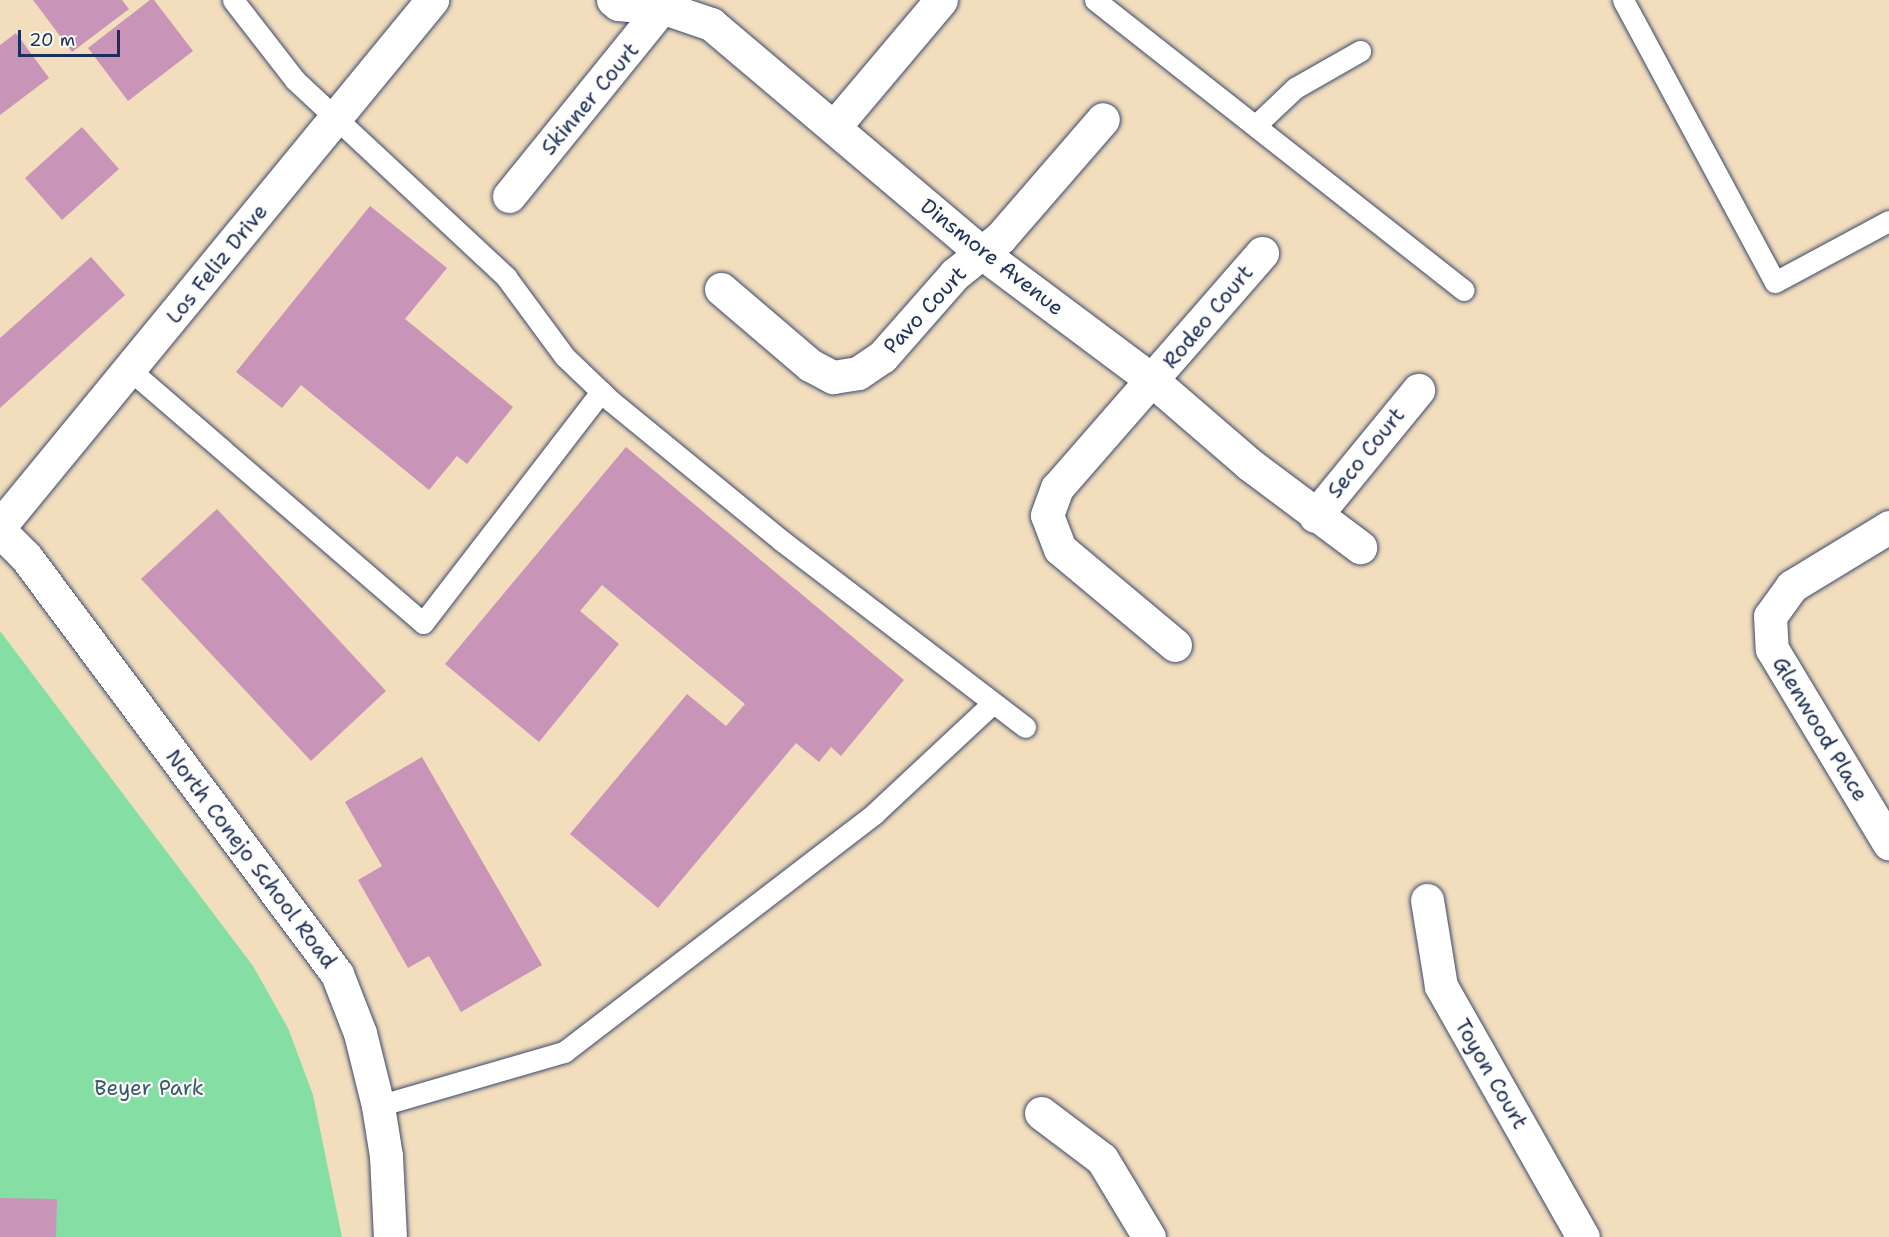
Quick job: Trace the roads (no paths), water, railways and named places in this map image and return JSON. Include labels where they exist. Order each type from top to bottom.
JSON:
[{"type":"street","name":"Los Feliz Drive","points":[[0,526],[432,0]]},
{"type":"street","name":"Dinsmore Avenue","points":[[613,0],[618,4],[666,4],[711,24],[982,253],[1153,381],[1315,516],[1360,547]]},
{"type":"street","points":[[834,127],[941,0]]},
{"type":"street","name":"Skinner Court","points":[[509,196],[666,4]]},
{"type":"street","name":"Pavo Court","points":[[721,289],[810,366],[833,377],[858,374],[882,357],[955,274],[1000,238],[1103,119]]},
{"type":"street","name":"Rodeo Court","points":[[1175,645],[1060,549],[1047,515],[1057,488],[1153,381],[1262,252]]},
{"type":"street","name":"Seco Court","points":[[1315,516],[1418,390]]},
{"type":"street","name":"Glenwood Place","points":[[1889,527],[1792,586],[1770,616],[1772,649],[1889,844]]},
{"type":"street","name":"North Conejo School Road","points":[[0,531],[26,558],[337,974],[360,1033],[378,1106],[386,1156],[390,1237]]},
{"type":"street","name":"Toyon Court","points":[[1427,900],[1441,986],[1583,1237]]},
{"type":"street","points":[[1041,1113],[1102,1159],[1149,1237]]},
{"type":"lane","points":[[233,0],[295,80],[506,278],[565,357],[601,392],[782,541],[1025,727]]},
{"type":"lane","points":[[1095,0],[1462,290]]},
{"type":"lane","points":[[1623,0],[1775,282],[1889,221]]},
{"type":"lane","points":[[1256,125],[1295,88],[1360,51]]},
{"type":"lane","points":[[130,370],[423,623],[601,392]]},
{"type":"lane","points":[[378,1106],[564,1052],[875,813],[993,703]]},
{"type":"park label","name":"Beyer Park","points":[[149,1088]]}]
